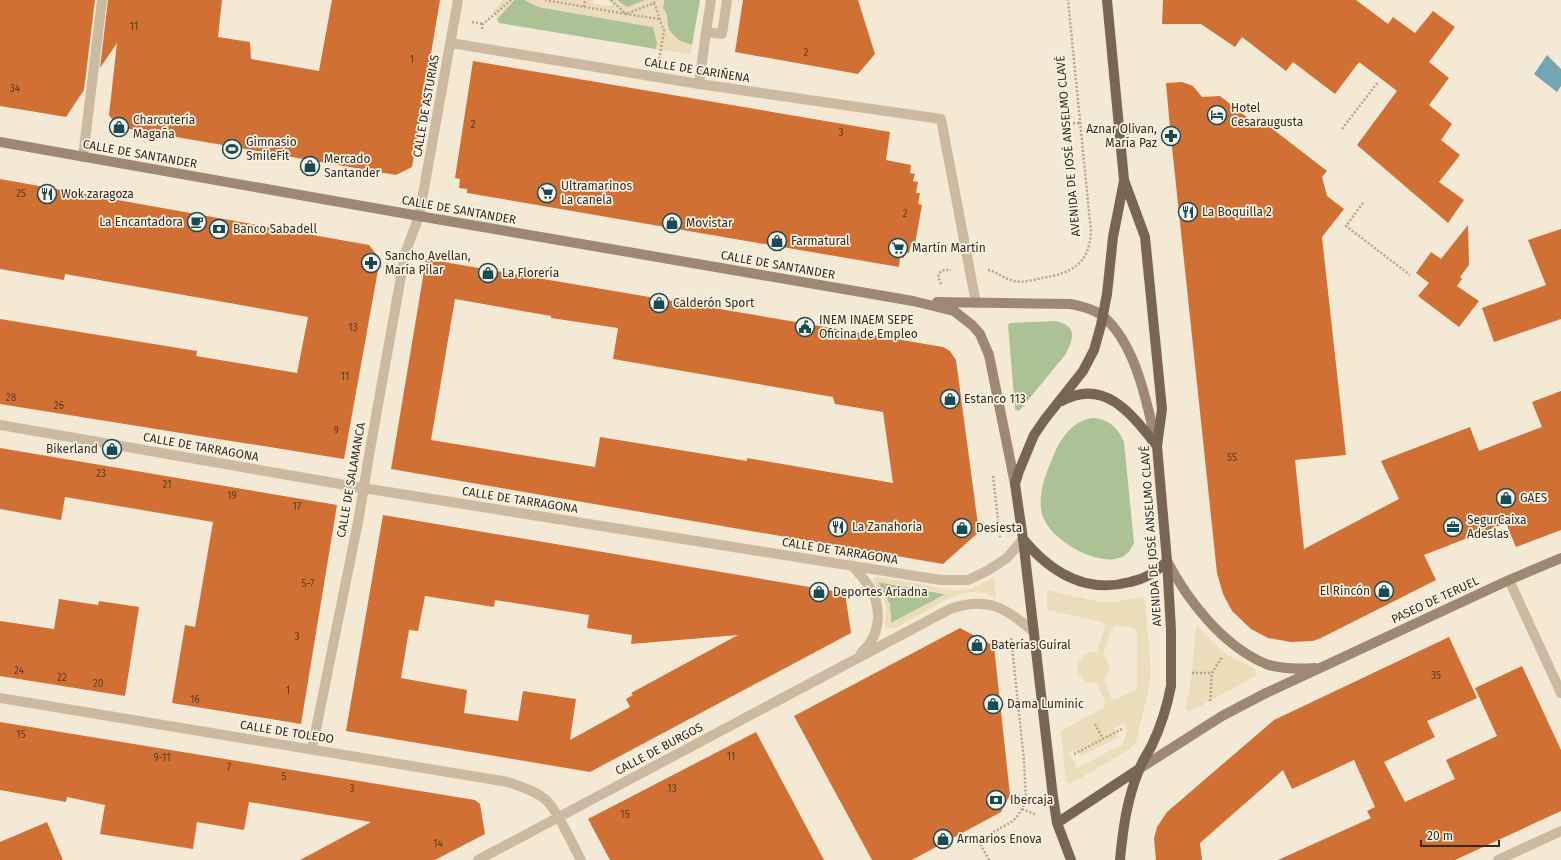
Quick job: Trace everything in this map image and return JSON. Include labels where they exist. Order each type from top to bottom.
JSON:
[{"type":"main road","name":"AVENIDA DE JOSÉ ANSELMO CLAVÉ","points":[[1107,0],[1124,180],[1145,237],[1162,409],[1157,446],[1167,561],[1171,630],[1171,686],[1166,710],[1160,728],[1139,769],[1125,814],[1120,860]]},
{"type":"main road","name":"CALLE DE SANTANDER","points":[[0,142],[913,301],[954,311],[972,325],[980,334],[989,355],[1015,484]]},
{"type":"main road","name":"AVENIDA DE JOSÉ ANSELMO CLAVÉ","points":[[1015,484],[1018,471],[1034,435],[1088,363],[1097,340],[1110,277],[1113,237],[1124,180]]},
{"type":"main road","name":"CALLE DE SANTANDER","points":[[913,301],[1070,304],[1086,307],[1103,316],[1113,327],[1125,345],[1140,378],[1157,446]]},
{"type":"main road","points":[[1058,403],[1080,393],[1094,394],[1105,397],[1124,408],[1133,416],[1157,446]]},
{"type":"main road","points":[[1015,484],[1023,539],[1046,744],[1058,823],[1071,860]]},
{"type":"main road","points":[[1023,539],[1039,557],[1050,566],[1074,579],[1086,584],[1097,586],[1119,585],[1137,580],[1155,572],[1167,561]]},
{"type":"main road","name":"PASEO DE TERUEL","points":[[1139,769],[1222,716],[1266,692],[1509,580],[1561,558]]},
{"type":"main road","name":"PASEO DE TERUEL","points":[[1167,561],[1184,590],[1204,616],[1241,649],[1267,664],[1280,667],[1321,667]]},
{"type":"main road","points":[[1058,823],[1139,769]]},
{"type":"street","points":[[83,157],[102,0]]},
{"type":"street","name":"CALLE DE ASTURIAS","points":[[419,216],[458,0]]},
{"type":"street","points":[[699,84],[711,0]]},
{"type":"street","points":[[706,32],[722,34],[727,0]]},
{"type":"street","name":"CALLE DE CARIÑENA","points":[[451,43],[699,84],[941,119],[976,303]]},
{"type":"street","name":"CALLE DE SALAMANCA","points":[[312,749],[359,517],[405,254],[419,216]]},
{"type":"street","name":"CALLE DE TARRAGONA","points":[[0,425],[363,488],[941,580],[968,580],[1002,562],[1014,551],[1023,539]]},
{"type":"street","name":"CALLE DE BURGOS","points":[[852,660],[865,649],[875,636],[878,623],[871,589],[853,566]]},
{"type":"street","points":[[1509,580],[1561,693]]},
{"type":"street","name":"CALLE DE BURGOS","points":[[478,860],[950,609],[968,604],[995,605],[1008,611],[1034,632]]},
{"type":"street","name":"CALLE DE TOLEDO","points":[[0,698],[508,782],[536,793],[547,801],[558,817],[581,860]]},
{"type":"street","points":[[1498,860],[1561,831]]},
{"type":"path","points":[[483,24],[511,0]]},
{"type":"path","points":[[545,0],[660,19]]},
{"type":"path","points":[[584,7],[585,0]]},
{"type":"path","points":[[611,0],[626,14]]},
{"type":"path","name":"AVENIDA DE JOSÉ ANSELMO CLAVÉ","points":[[990,270],[1009,280],[1024,281],[1066,273],[1076,267],[1085,254],[1090,242],[1091,232],[1068,0]]},
{"type":"path","points":[[626,14],[654,2],[664,31],[656,76]]},
{"type":"path","points":[[1342,129],[1378,82]]},
{"type":"path","points":[[1061,124],[1080,123]]},
{"type":"path","points":[[1363,203],[1346,226],[1410,275]]},
{"type":"path","points":[[939,280],[938,275],[940,272],[950,270]]},
{"type":"path","points":[[1210,701],[1212,673],[1224,653]]},
{"type":"path","points":[[1192,673],[1212,673]]},
{"type":"path","points":[[1095,724],[1103,739]]},
{"type":"path","points":[[1074,754],[1122,729]]},
{"type":"path","points":[[989,860],[978,840],[1010,823],[1016,818],[1022,809]]},
{"type":"green space","points":[[514,0],[525,0],[539,7],[653,27],[657,38],[656,49],[499,23],[497,19]]},
{"type":"green space","points":[[617,0],[646,0],[627,8]]},
{"type":"green space","points":[[664,0],[700,0],[692,45],[680,41],[670,32],[667,24],[667,15],[663,8]]},
{"type":"green space","points":[[1055,321],[1068,326],[1071,329],[1072,338],[1070,344],[1065,355],[1018,411],[1015,409],[1008,325],[1010,323]]},
{"type":"green space","points":[[1092,418],[1098,418],[1112,425],[1119,432],[1124,442],[1134,543],[1124,556],[1112,559],[1088,555],[1075,549],[1054,533],[1046,523],[1042,514],[1041,498],[1044,482],[1061,440],[1074,426],[1080,422]]},
{"type":"green space","points":[[878,582],[944,595],[891,623],[891,615]]},
{"type":"shaded area","points":[[503,0],[514,0],[497,19],[492,12]]},
{"type":"shaded area","points":[[525,0],[593,0],[594,4],[611,6],[612,4],[607,0],[617,0],[627,7],[646,0],[664,0],[663,8],[667,15],[668,28],[676,38],[684,43],[692,45],[691,55],[656,49],[657,43],[653,27],[539,7]]},
{"type":"shaded area","points":[[878,577],[952,590],[970,589],[994,578],[996,598],[985,593],[971,592],[960,594],[947,599],[898,627],[890,629],[885,625],[886,607],[884,598],[874,583],[874,578]],"holes":[[[878,582],[944,593],[944,595],[891,623],[890,604]]]},
{"type":"shaded area","points":[[1047,590],[1095,601],[1113,602],[1142,597],[1145,600],[1151,672],[1148,692],[1136,742],[1130,749],[1070,784],[1066,782],[1061,731],[1103,708],[1105,705],[1097,683],[1090,683],[1084,680],[1079,675],[1077,668],[1083,655],[1090,652],[1097,652],[1105,626],[1102,622],[1047,610]],"holes":[[[1116,625],[1135,629],[1137,632],[1137,684],[1135,690],[1114,700],[1112,699],[1104,680],[1108,674],[1109,667],[1108,661],[1103,655],[1112,628]],[[1124,723],[1127,730],[1123,744],[1077,768],[1070,753],[1078,749],[1081,756],[1119,737],[1114,728]]]},
{"type":"shaded area","points":[[1197,626],[1224,653],[1255,669],[1257,675],[1189,712],[1186,708],[1192,673]]},
{"type":"water","points":[[1547,55],[1561,69],[1561,86],[1557,92],[1534,74]]},
{"type":"building","points":[[0,0],[95,0],[84,90],[66,117],[0,106]]},
{"type":"building","points":[[108,0],[222,0],[218,37],[250,42],[251,59],[319,71],[332,0],[440,0],[412,167],[396,175],[118,127],[109,115],[117,43],[100,68]]},
{"type":"building","points":[[743,0],[858,0],[875,54],[858,74],[735,52]]},
{"type":"building","points":[[1163,0],[1356,0],[1388,24],[1393,17],[1415,33],[1433,11],[1455,27],[1429,62],[1449,78],[1429,105],[1452,124],[1441,140],[1460,155],[1439,182],[1464,200],[1448,223],[1357,145],[1397,91],[1359,62],[1335,94],[1293,62],[1286,71],[1242,37],[1235,47],[1201,24],[1162,24]]},
{"type":"building","points":[[473,61],[890,132],[886,160],[911,165],[910,173],[915,174],[913,181],[918,182],[916,193],[920,193],[918,204],[922,205],[915,244],[911,243],[909,253],[905,252],[904,258],[900,257],[899,267],[467,193],[467,189],[459,188],[460,179],[455,178]]},
{"type":"building","points":[[1182,82],[1193,86],[1202,97],[1220,96],[1253,122],[1257,117],[1327,171],[1322,177],[1327,196],[1344,209],[1322,237],[1346,455],[1295,460],[1304,549],[1399,499],[1381,461],[1470,427],[1479,451],[1542,427],[1532,402],[1561,391],[1561,530],[1516,547],[1506,523],[1424,555],[1436,580],[1313,641],[1291,642],[1268,638],[1251,629],[1232,611],[1223,594],[1217,573],[1170,128],[1166,83]]},
{"type":"building","points":[[0,179],[369,245],[380,259],[344,459],[0,404],[0,319],[197,351],[196,356],[297,373],[308,317],[65,274],[64,280],[0,269]]},
{"type":"building","points":[[1468,225],[1469,265],[1460,277],[1462,279],[1457,286],[1479,301],[1459,327],[1418,296],[1429,283],[1416,273],[1431,252],[1441,259]]},
{"type":"building","points":[[1561,229],[1561,319],[1494,342],[1482,308],[1546,285],[1528,240]]},
{"type":"building","points":[[426,259],[943,347],[950,351],[956,360],[979,532],[943,564],[391,469]],"holes":[[[455,299],[551,316],[551,318],[618,328],[613,359],[833,397],[835,404],[883,412],[893,483],[747,458],[747,461],[600,437],[595,467],[431,440]]]},
{"type":"building","points":[[0,448],[337,505],[301,724],[172,703],[185,625],[195,627],[213,522],[65,497],[61,520],[0,509]]},
{"type":"building","points":[[383,515],[845,593],[851,633],[590,772],[346,731]],"holes":[[[425,596],[494,607],[495,600],[589,615],[587,628],[632,635],[631,644],[738,635],[631,693],[633,695],[626,699],[630,707],[570,740],[576,699],[523,691],[518,721],[464,713],[467,690],[401,678],[409,630],[418,631]]]},
{"type":"building","points":[[59,599],[98,605],[99,601],[139,607],[125,696],[0,676],[0,621],[54,629]]},
{"type":"building","points":[[960,628],[994,646],[1010,795],[1001,812],[912,860],[872,860],[794,716]]},
{"type":"building","points":[[1449,637],[1477,698],[1427,721],[1435,737],[1384,762],[1405,802],[1455,779],[1446,760],[1497,736],[1475,688],[1522,666],[1561,750],[1561,811],[1455,860],[1278,860],[1371,818],[1367,811],[1375,807],[1354,760],[1292,789],[1283,770],[1200,843],[1202,860],[1156,860],[1154,839],[1157,827],[1167,812],[1274,720]]},
{"type":"building","points":[[0,722],[475,800],[480,804],[485,834],[435,860],[300,860],[371,822],[249,802],[244,830],[197,822],[193,849],[100,834],[105,805],[67,797],[66,802],[0,790]]},
{"type":"building","points":[[756,732],[824,860],[610,860],[588,819]]},
{"type":"building","points":[[47,822],[63,860],[0,860],[0,842]]},
{"type":"place","name":"Hotel Cesaraugusta","points":[[1217,115]]},
{"type":"place","name":"Charcutería Magaña","points":[[119,127]]},
{"type":"place","name":"Aznar Olivan, María Paz","points":[[1171,136]]},
{"type":"place","name":"Gimnasio SmileFit","points":[[232,149]]},
{"type":"place","name":"Mercado Santander","points":[[310,166]]},
{"type":"place","name":"Ultramarinos La canela","points":[[547,193]]},
{"type":"place","name":"Wok zaragoza","points":[[47,194]]},
{"type":"place","name":"La Boquilla 2","points":[[1188,212]]},
{"type":"place","name":"La Encantadora","points":[[197,222]]},
{"type":"place","name":"Movistar","points":[[672,223]]},
{"type":"place","name":"Banco Sabadell","points":[[219,229]]},
{"type":"place","name":"Farmatural","points":[[777,241]]},
{"type":"place","name":"Martín Martín","points":[[898,248]]},
{"type":"place","name":"Sancho Avellan, María Pilar","points":[[371,263]]},
{"type":"place","name":"La Florería","points":[[488,273]]},
{"type":"place","name":"Calderón Sport","points":[[659,303]]},
{"type":"place","name":"INEM INAEM SEPE Oficina de Empleo","points":[[805,327]]},
{"type":"place","name":"Estanco 113","points":[[950,399]]},
{"type":"place","name":"Bikerland","points":[[112,449]]},
{"type":"place","name":"GAES","points":[[1506,498]]},
{"type":"place","name":"La Zanahoria","points":[[838,527]]},
{"type":"place","name":"SegurCaixa Adeslas","points":[[1453,527]]},
{"type":"place","name":"Desiesta","points":[[962,528]]},
{"type":"place","name":"El Rincón","points":[[1384,591]]},
{"type":"place","name":"Deportes Ariadna","points":[[819,592]]},
{"type":"place","name":"Baterías Guiral","points":[[977,645]]},
{"type":"place","name":"Dama Luminic","points":[[993,704]]},
{"type":"place","name":"Ibercaja","points":[[996,800]]},
{"type":"place","name":"Armarios Enova","points":[[943,839]]}]
